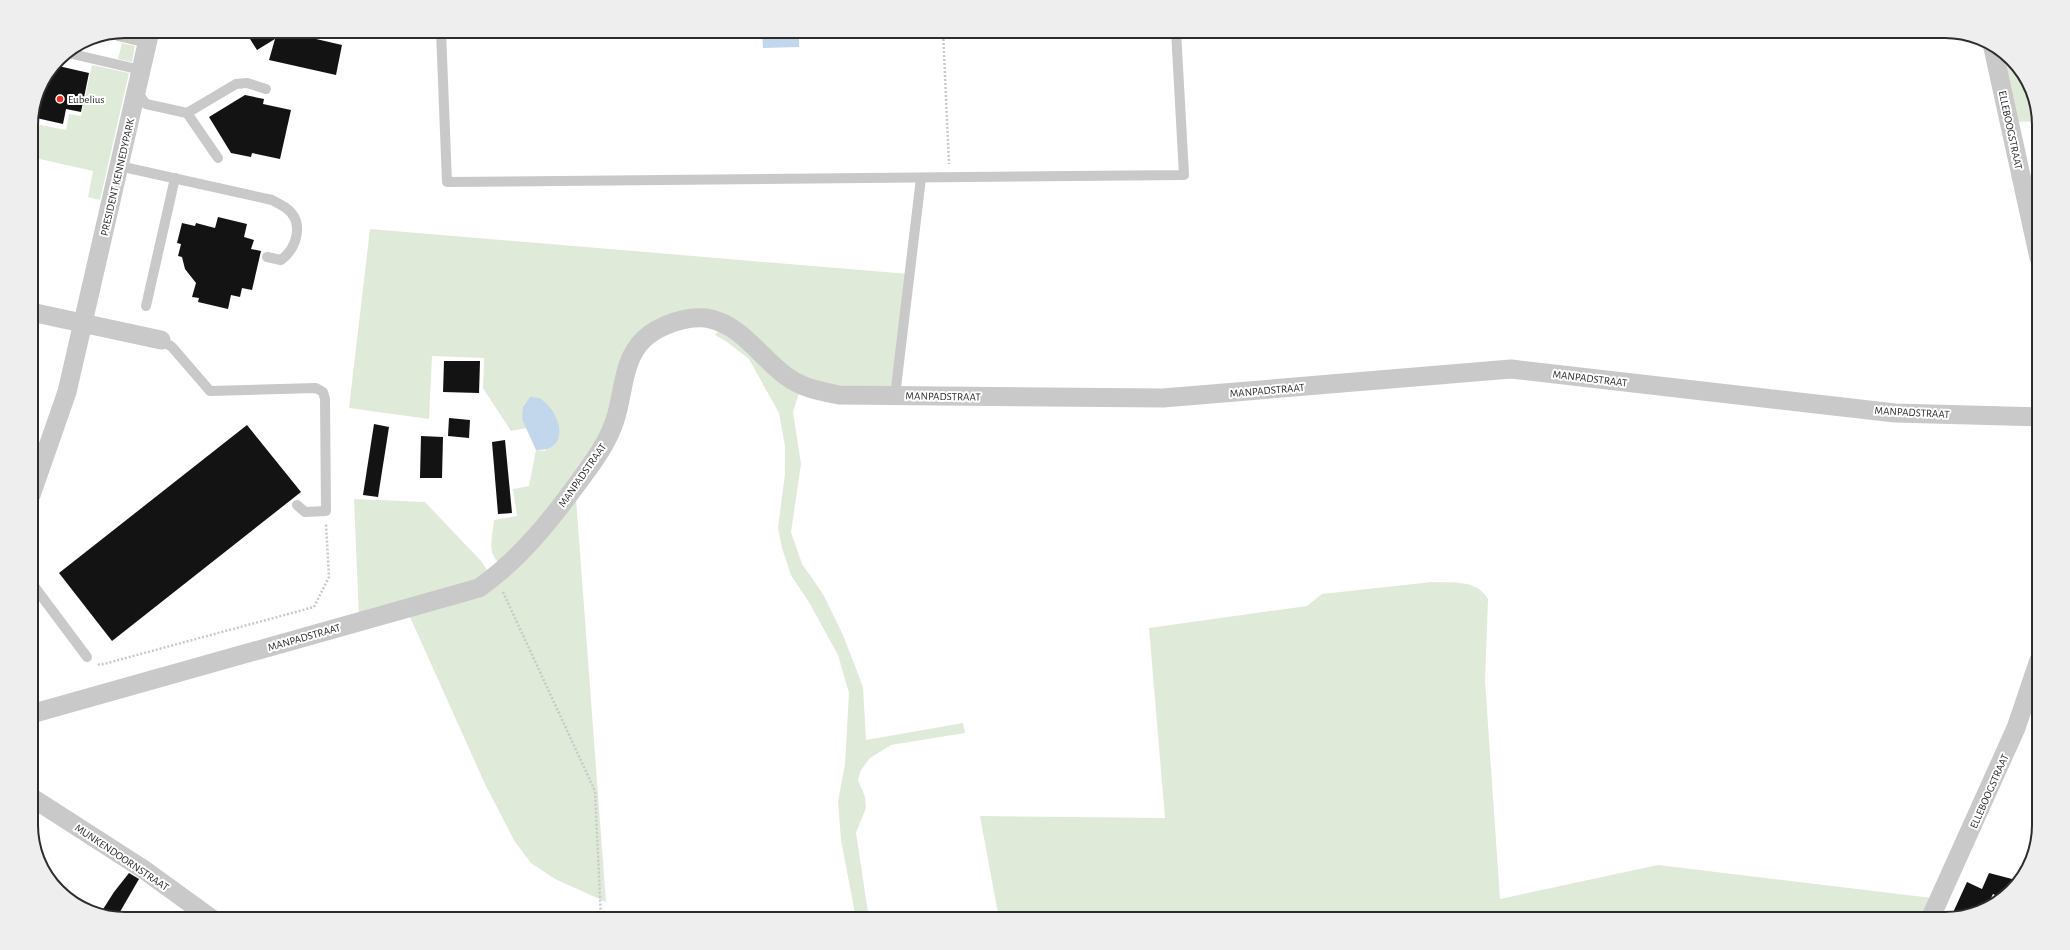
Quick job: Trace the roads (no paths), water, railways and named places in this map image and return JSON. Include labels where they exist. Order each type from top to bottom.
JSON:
[{"type":"street","name":"PRESIDENT KENNEDYPARK","points":[[38,475],[67,392],[137,92],[148,38]]},
{"type":"street","name":"ELLEBOOGSTRAAT","points":[[1994,54],[2032,226]]},
{"type":"street","points":[[38,313],[161,340]]},
{"type":"street","name":"MANPADSTRAAT","points":[[38,712],[480,588],[496,576],[521,552],[547,522],[596,458],[615,420],[627,367],[634,352],[644,339],[663,327],[694,318],[724,324],[746,339],[786,376],[808,389],[839,395],[1163,398],[1511,369],[1895,413],[2032,417]]},
{"type":"street","name":"ELLEBOOGSTRAAT","points":[[1933,912],[2016,728],[2032,681]]},
{"type":"street","name":"MUNKENDOORNSTRAAT","points":[[38,802],[143,869],[202,912]]},
{"type":"lane","points":[[441,38],[447,182],[1184,176],[1176,38]]},
{"type":"lane","points":[[75,55],[141,70]]},
{"type":"lane","points":[[137,92],[146,104],[187,113],[236,84],[247,83],[266,89]]},
{"type":"lane","points":[[187,113],[218,158]]},
{"type":"lane","points":[[119,166],[272,200],[288,209],[295,220],[297,232],[295,245],[281,260],[267,257]]},
{"type":"lane","points":[[146,306],[175,178]]},
{"type":"lane","points":[[895,396],[921,178]]},
{"type":"lane","points":[[161,340],[172,347],[210,391],[316,388],[323,392],[325,399],[326,511],[305,512],[297,505]]},
{"type":"lane","points":[[38,591],[87,657]]},
{"type":"water","points":[[762,38],[799,38],[799,47],[763,48]]},
{"type":"water","points":[[530,397],[540,398],[550,407],[555,416],[558,423],[559,437],[552,447],[536,450],[522,419],[523,407]]},
{"type":"place","name":"Eubelius","points":[[60,99]]}]
